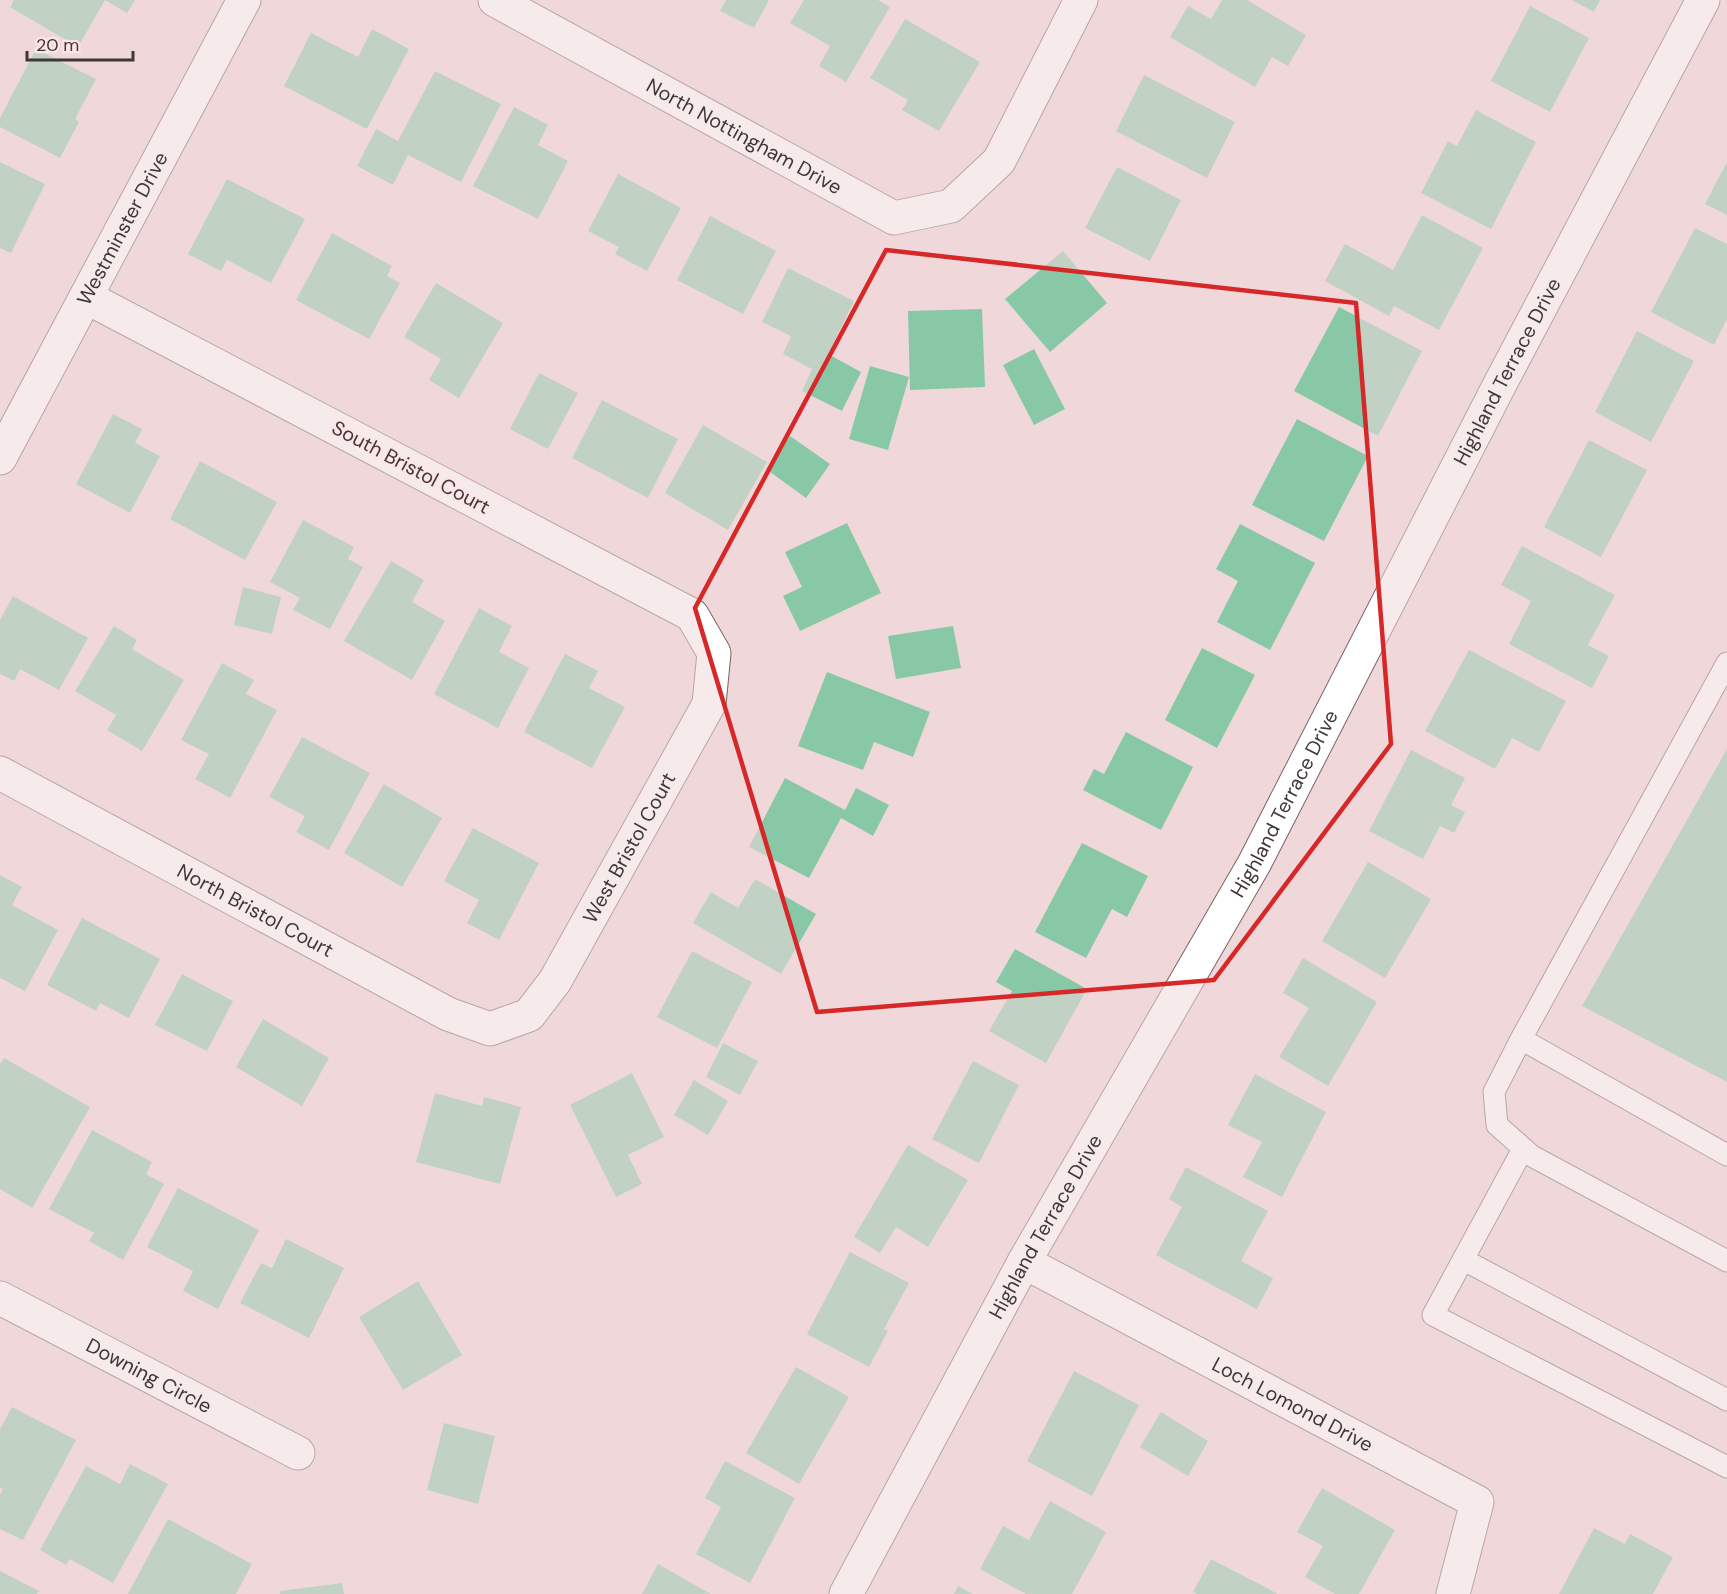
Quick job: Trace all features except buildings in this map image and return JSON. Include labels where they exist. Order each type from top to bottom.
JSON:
[{"type":"street","name":"Westminster Drive","points":[[0,458],[244,0]]},
{"type":"street","name":"North Nottingham Drive","points":[[495,0],[894,218],[951,206],[999,161],[1081,0]]},
{"type":"street","name":"Highland Terrace Drive","points":[[846,1594],[1024,1262],[1254,864],[1501,382],[1703,0]]},
{"type":"street","name":"South Bristol Court","points":[[86,297],[693,615],[714,653],[714,658]]},
{"type":"street","name":"West Bristol Court","points":[[516,1020],[529,1015],[555,981],[709,704],[714,658]]},
{"type":"street","name":"North Bristol Court","points":[[0,772],[448,1014],[490,1029],[516,1020]]},
{"type":"street","name":"Loch Lomond Drive","points":[[1024,1262],[1477,1502],[1453,1594]]},
{"type":"street","name":"Downing Circle","points":[[0,1298],[298,1453]]},
{"type":"lane","points":[[1727,663],[1494,1092],[1497,1125],[1532,1156],[1727,1261]]},
{"type":"lane","points":[[1521,1039],[1727,1155]]},
{"type":"lane","points":[[1523,1149],[1433,1315],[1727,1467]]},
{"type":"lane","points":[[1464,1260],[1727,1400]]},
{"type":"highlighted area","points":[[886,250],[1356,303],[1391,744],[1214,980],[817,1012],[695,608]]}]
